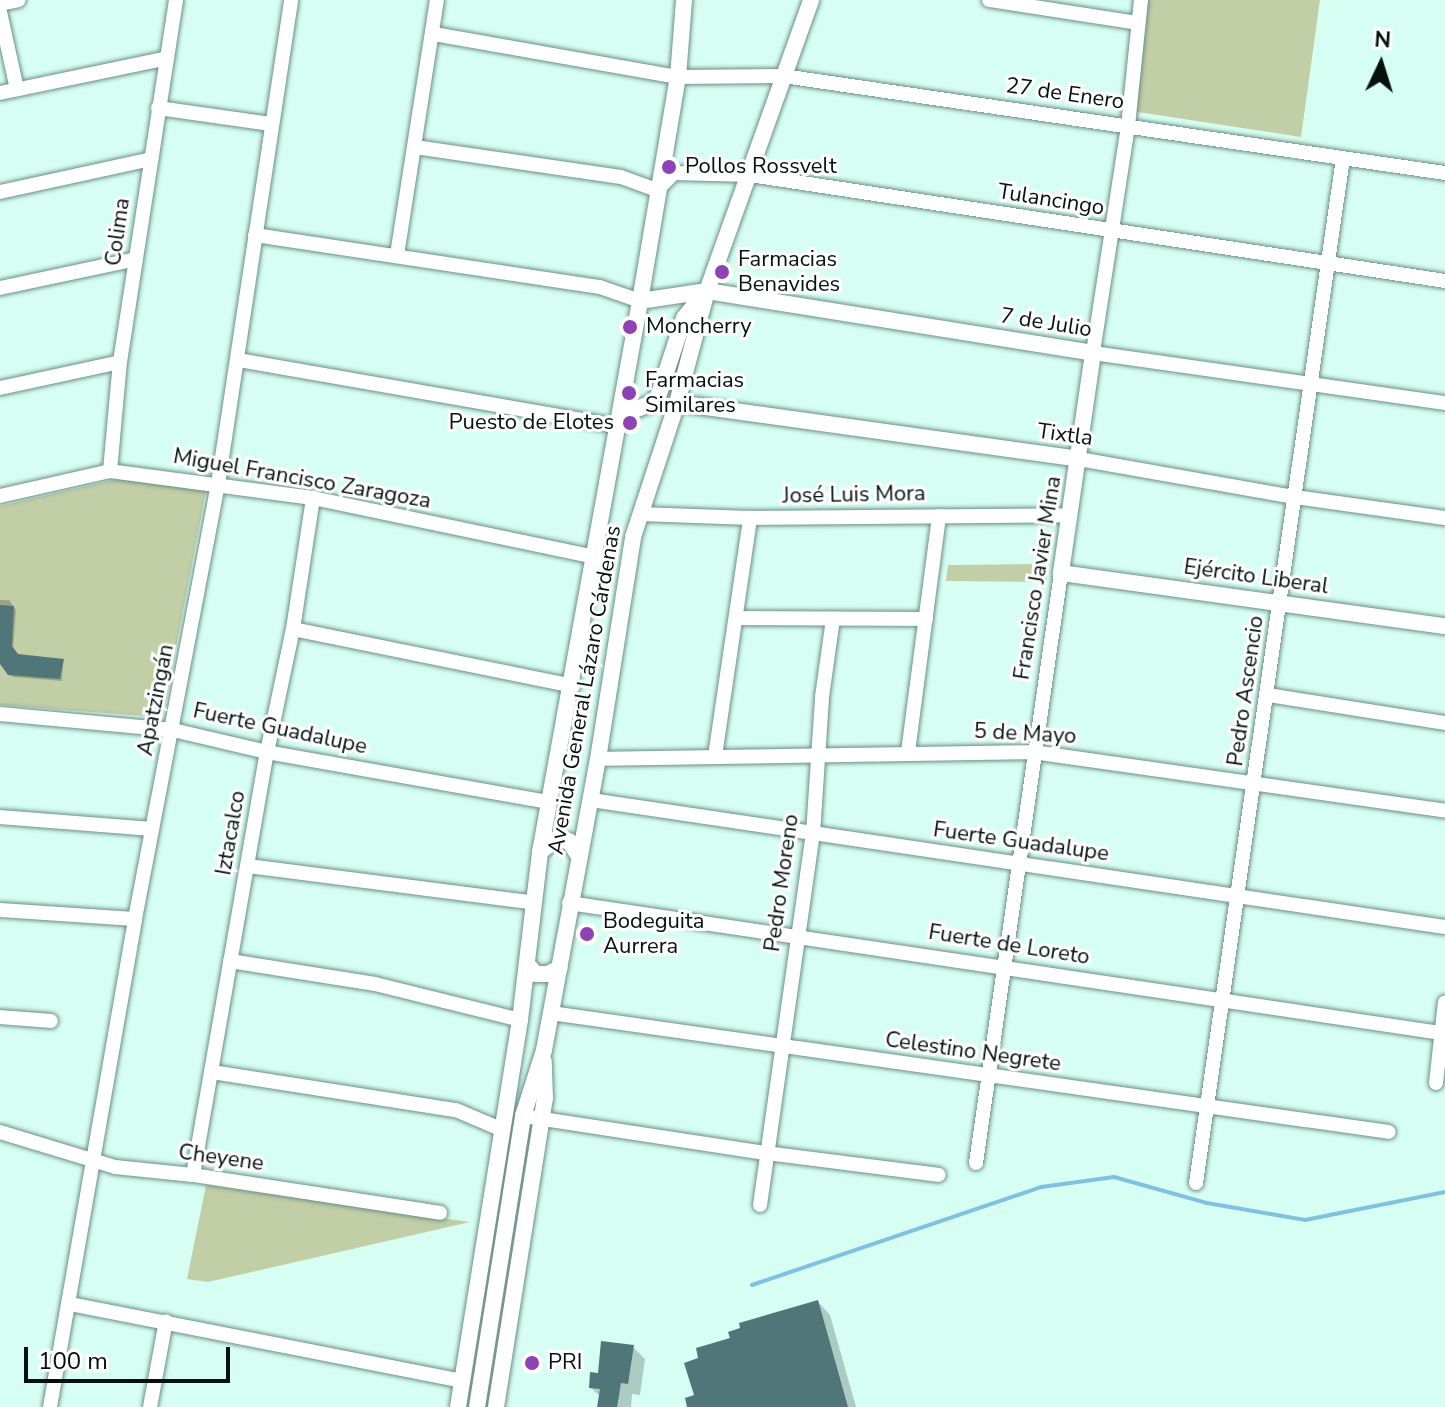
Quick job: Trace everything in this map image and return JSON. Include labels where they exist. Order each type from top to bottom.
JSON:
[{"type":"street","points":[[0,4],[19,0]]},
{"type":"street","name":"Colima","points":[[110,471],[120,362],[176,0]]},
{"type":"street","name":"Apatzingán","points":[[50,1407],[135,919],[218,484],[291,0]]},
{"type":"street","points":[[397,255],[437,0]]},
{"type":"street","name":"Avenida General Lázaro Cárdenas","points":[[458,1407],[520,1020],[548,802],[573,686],[619,426],[678,77],[684,0]]},
{"type":"street","name":"Avenida General Lázaro Cárdenas","points":[[477,1407],[523,1116],[544,1050],[560,968],[569,903],[598,759],[630,549],[677,403],[707,291],[811,0]]},
{"type":"street","points":[[989,0],[1138,23]]},
{"type":"street","name":"Francisco Javier Mina","points":[[976,1163],[991,1077],[1033,752],[1128,126],[1141,0]]},
{"type":"street","points":[[0,12],[17,89]]},
{"type":"street","name":"27 de Enero","points":[[434,34],[678,77],[783,76],[1445,173]]},
{"type":"street","points":[[0,93],[167,58]]},
{"type":"street","points":[[158,108],[271,124]]},
{"type":"street","points":[[415,147],[621,177],[657,190]]},
{"type":"street","name":"Pedro Ascencio","points":[[1196,1183],[1343,158]]},
{"type":"street","points":[[0,192],[151,159]]},
{"type":"street","name":"Tulancingo","points":[[657,190],[674,173],[750,175],[1445,281]]},
{"type":"street","points":[[255,235],[600,287],[640,301]]},
{"type":"street","points":[[0,288],[136,259]]},
{"type":"street","points":[[239,360],[619,426],[632,411],[652,403],[659,394],[684,318],[707,291]]},
{"type":"street","name":"7 de Julio","points":[[640,301],[707,291],[1093,353],[1445,403]]},
{"type":"street","points":[[0,388],[120,362]]},
{"type":"street","name":"Tixtla","points":[[677,403],[1079,459],[1295,497],[1445,518]]},
{"type":"street","name":"Miguel Francisco Zaragoza","points":[[0,496],[110,471],[313,498],[596,557]]},
{"type":"street","name":"Iztacalco","points":[[193,1175],[267,752],[293,629],[313,498]]},
{"type":"street","name":"José Luis Mora","points":[[640,514],[750,518],[1069,515]]},
{"type":"street","points":[[908,752],[939,516]]},
{"type":"street","points":[[715,756],[750,518]]},
{"type":"street","name":"Ejército Liberal","points":[[1061,573],[1445,626]]},
{"type":"street","points":[[736,618],[926,619]]},
{"type":"street","name":"Pedro Moreno","points":[[760,1205],[796,936],[813,834],[818,754],[833,619]]},
{"type":"street","points":[[293,629],[573,686]]},
{"type":"street","points":[[1268,695],[1445,723]]},
{"type":"street","name":"Fuerte Guadalupe","points":[[0,714],[173,730],[267,752],[548,802]]},
{"type":"street","name":"5 de Mayo","points":[[598,759],[1033,752],[1445,811]]},
{"type":"street","name":"Fuerte Guadalupe","points":[[591,800],[1445,927]]},
{"type":"street","points":[[0,817],[152,829]]},
{"type":"street","points":[[540,852],[556,839],[569,841],[578,855]]},
{"type":"street","points":[[248,866],[535,903]]},
{"type":"street","name":"Fuerte de Loreto","points":[[569,903],[1441,1033]]},
{"type":"street","points":[[0,910],[135,919]]},
{"type":"street","points":[[230,961],[375,984],[520,1020]]},
{"type":"street","points":[[527,964],[536,974],[548,974],[560,968]]},
{"type":"street","points":[[1436,1083],[1445,1002]]},
{"type":"street","name":"Celestino Negrete","points":[[551,1013],[1389,1132]]},
{"type":"street","points":[[0,1017],[51,1021]]},
{"type":"street","points":[[496,1407],[541,1120],[544,1050]]},
{"type":"street","points":[[212,1072],[456,1110],[503,1130]]},
{"type":"street","points":[[523,1116],[766,1153],[939,1175]]},
{"type":"street","name":"Cheyene","points":[[0,1132],[94,1161],[440,1213]]},
{"type":"street","points":[[70,1304],[462,1381]]},
{"type":"street","points":[[150,1407],[166,1321]]},
{"type":"street","points":[[484,1362],[505,1345]]},
{"type":"green space","points":[[1145,0],[1320,0],[1301,137],[1131,111]]},
{"type":"green space","points":[[117,479],[206,491],[164,711],[158,717],[0,705],[0,506]]},
{"type":"green space","points":[[1050,564],[1046,582],[946,581],[948,565]]},
{"type":"green space","points":[[206,1185],[470,1222],[208,1282],[187,1279]]},
{"type":"building","points":[[0,605],[14,606],[12,646],[18,654],[64,659],[60,679],[8,675],[0,664]]},
{"type":"building","points":[[818,1300],[848,1407],[687,1407],[685,1398],[694,1395],[684,1363],[698,1358],[696,1348],[730,1338],[728,1332],[740,1328],[739,1323]]},
{"type":"building","points":[[601,1341],[634,1345],[628,1384],[621,1383],[617,1407],[597,1407],[600,1389],[589,1388],[590,1372],[598,1373]]},
{"type":"waterway","points":[[752,1285],[1041,1187],[1114,1177],[1207,1203],[1305,1220],[1445,1192]]},
{"type":"place","name":"Pollos Rossvelt","points":[[669,167]]},
{"type":"place","name":"Farmacias Benavides","points":[[722,272]]},
{"type":"place","name":"Moncherry","points":[[630,327]]},
{"type":"place","name":"Farmacias Similares","points":[[629,393]]},
{"type":"place","name":"Puesto de Elotes","points":[[630,423]]},
{"type":"place","name":"Bodeguita Aurrera","points":[[587,934]]},
{"type":"place","name":"PRI","points":[[532,1363]]}]
